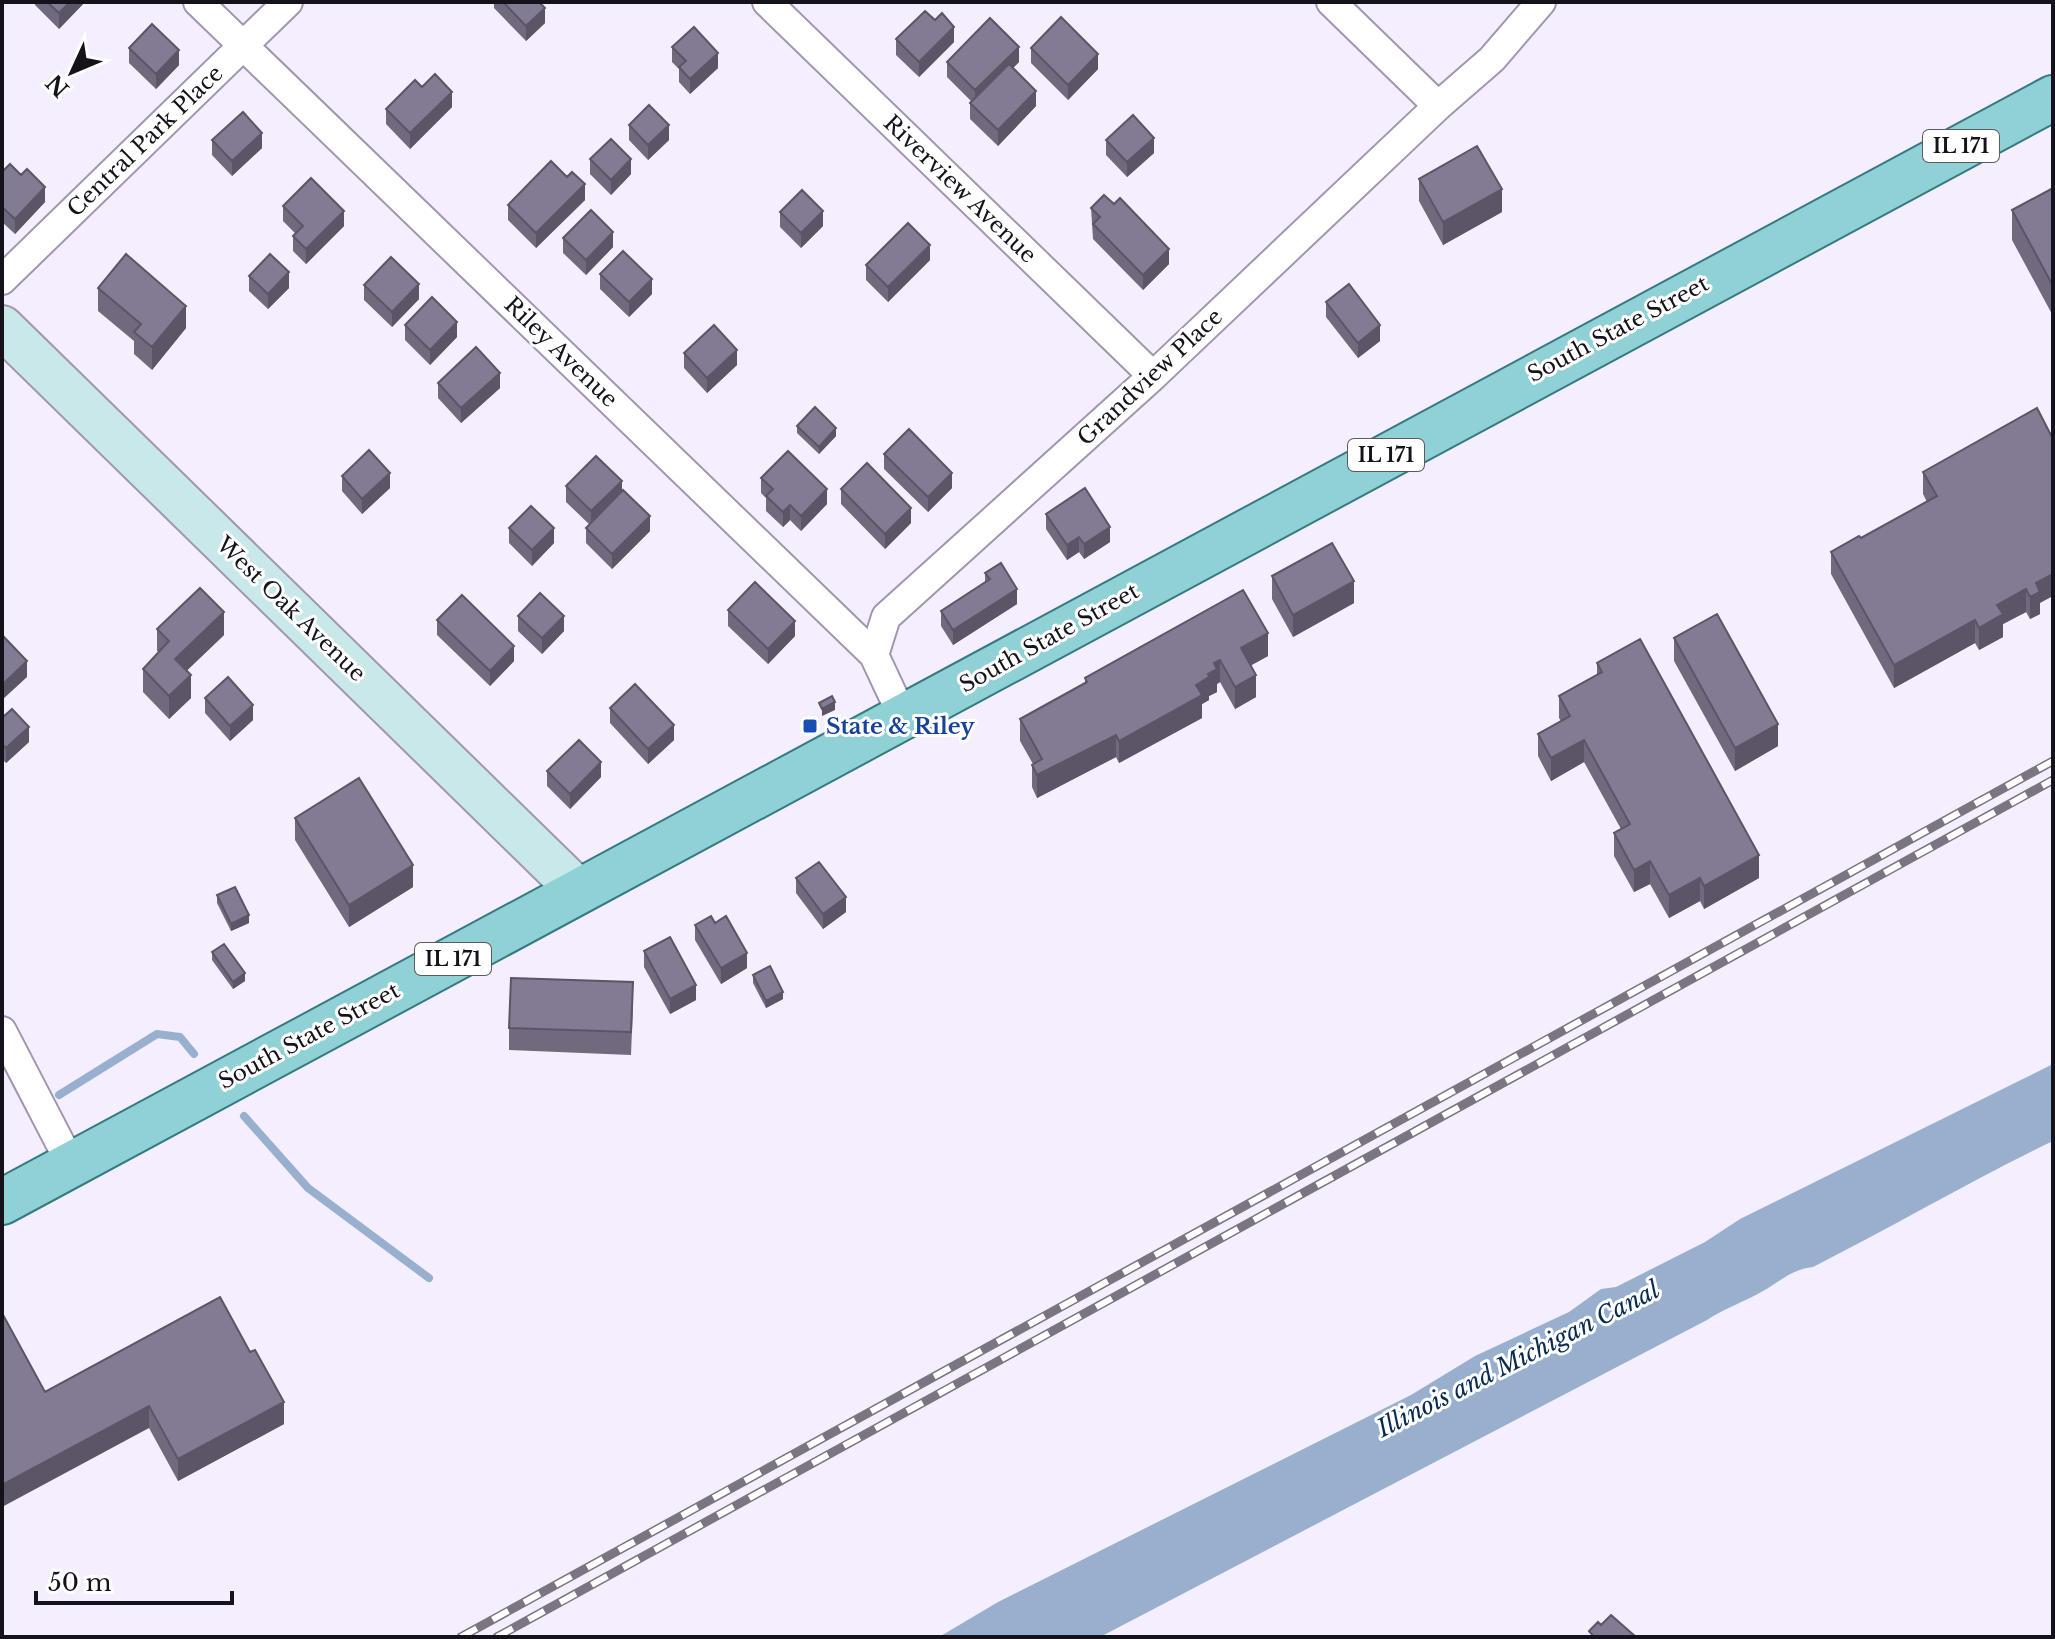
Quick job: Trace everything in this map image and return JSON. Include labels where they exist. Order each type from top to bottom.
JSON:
[{"type":"main road","name":"South State Street","points":[[2,1202],[2053,98]]},
{"type":"street","name":"Riley Avenue","points":[[198,2],[874,655],[903,717]]},
{"type":"street","name":"Central Park Place","points":[[2,280],[288,2]]},
{"type":"street","name":"Riverview Avenue","points":[[767,2],[1153,376]]},
{"type":"street","points":[[1331,2],[1438,106]]},
{"type":"street","name":"Grandview Place","points":[[874,655],[886,617],[1153,376],[1438,106],[1492,59],[1541,2]]},
{"type":"street","name":"West Oak Avenue","points":[[2,327],[579,891]]},
{"type":"street","points":[[2,1031],[71,1164]]},
{"type":"water","name":"Illinois and Michigan Canal","points":[[2053,1064],[2053,1141],[1813,1267],[1793,1273],[1100,1637],[939,1637],[998,1602],[1411,1395],[1475,1356],[1569,1312],[1601,1289],[1616,1287],[1705,1242],[1740,1219]]},
{"type":"building","points":[[47,2],[70,2],[59,13]]},
{"type":"building","points":[[503,2],[539,2],[545,8],[526,26]]},
{"type":"building","points":[[925,11],[935,20],[942,13],[954,27],[919,62],[896,39]]},
{"type":"building","points":[[1061,17],[1098,54],[1068,85],[1031,48]]},
{"type":"building","points":[[990,18],[1019,47],[975,90],[947,62]]},
{"type":"building","points":[[152,24],[179,50],[156,74],[129,48]]},
{"type":"building","points":[[694,27],[718,53],[690,79],[679,67],[686,61],[672,47]]},
{"type":"building","points":[[1009,64],[1036,91],[998,130],[970,103]]},
{"type":"building","points":[[435,74],[452,92],[410,133],[386,109],[415,80],[422,87]]},
{"type":"building","points":[[649,105],[669,125],[648,145],[629,125]]},
{"type":"building","points":[[243,112],[262,133],[232,161],[212,140]]},
{"type":"building","points":[[1133,115],[1154,138],[1127,162],[1106,140]]},
{"type":"building","points":[[611,139],[631,159],[611,180],[590,159]]},
{"type":"building","points":[[1477,146],[1502,189],[1443,222],[1419,179]]},
{"type":"building","points":[[551,161],[567,177],[572,172],[585,184],[536,233],[508,205]]},
{"type":"building","points":[[10,164],[21,175],[27,169],[45,187],[15,219],[2,207],[2,172]]},
{"type":"building","points":[[311,178],[344,211],[306,249],[293,236],[303,226],[283,206]]},
{"type":"building","points":[[2053,188],[2053,286],[2012,210]]},
{"type":"building","points":[[802,190],[823,211],[801,233],[780,212]]},
{"type":"building","points":[[1104,195],[1114,204],[1120,198],[1169,249],[1143,275],[1093,224],[1100,217],[1091,208]]},
{"type":"building","points":[[591,210],[613,232],[586,260],[563,238]]},
{"type":"building","points":[[908,223],[930,245],[888,287],[866,265]]},
{"type":"building","points":[[623,251],[652,279],[629,302],[600,274]]},
{"type":"building","points":[[126,254],[186,306],[152,347],[134,332],[141,324],[98,288]]},
{"type":"building","points":[[270,254],[289,272],[268,294],[249,276]]},
{"type":"building","points":[[391,257],[419,284],[392,312],[364,285]]},
{"type":"building","points":[[1349,284],[1380,325],[1358,343],[1326,302]]},
{"type":"building","points":[[432,297],[457,322],[430,350],[405,325]]},
{"type":"building","points":[[714,325],[737,350],[707,378],[684,353]]},
{"type":"building","points":[[476,347],[500,373],[461,408],[438,383]]},
{"type":"building","points":[[815,407],[836,428],[819,447],[797,426]]},
{"type":"building","points":[[2037,408],[2053,439],[2053,574],[2036,583],[2040,592],[2030,597],[2026,589],[1997,605],[2003,614],[1979,628],[1975,620],[1894,665],[1831,552],[1937,496],[1923,472]]},
{"type":"building","points":[[909,429],[952,473],[928,497],[884,454]]},
{"type":"building","points":[[369,450],[390,473],[362,499],[342,476]]},
{"type":"building","points":[[788,451],[827,489],[801,516],[790,505],[783,512],[766,496],[773,489],[761,478]]},
{"type":"building","points":[[596,456],[622,481],[591,511],[566,486]]},
{"type":"building","points":[[867,463],[911,508],[885,534],[841,489]]},
{"type":"building","points":[[1085,488],[1110,527],[1084,544],[1079,537],[1067,545],[1046,514]]},
{"type":"building","points":[[623,490],[650,516],[612,554],[586,528]]},
{"type":"building","points":[[531,506],[554,528],[532,550],[509,528]]},
{"type":"building","points":[[1332,543],[1354,581],[1293,615],[1272,576]]},
{"type":"building","points":[[1001,563],[1017,589],[953,630],[941,611],[990,579],[985,573]]},
{"type":"building","points":[[755,582],[795,621],[768,649],[728,610]]},
{"type":"building","points":[[200,588],[224,612],[175,659],[191,675],[169,696],[143,669],[169,641],[157,629]]},
{"type":"building","points":[[1243,590],[1268,633],[1241,648],[1256,675],[1235,687],[1220,660],[1214,663],[1217,669],[1196,685],[1202,695],[1119,741],[1116,735],[1037,775],[1032,765],[1042,759],[1020,719],[1087,682],[1085,678]]},
{"type":"building","points":[[540,593],[564,616],[542,638],[518,616]]},
{"type":"building","points":[[462,595],[514,646],[490,671],[437,620]]},
{"type":"building","points":[[1717,614],[1778,724],[1735,748],[1674,638]]},
{"type":"building","points":[[4,637],[27,661],[2,685],[2,639]]},
{"type":"building","points":[[1640,639],[1759,855],[1704,886],[1700,878],[1669,895],[1650,861],[1634,870],[1614,833],[1630,824],[1584,740],[1551,758],[1538,734],[1570,716],[1559,696],[1602,672],[1597,663]]},
{"type":"building","points":[[228,677],[253,705],[230,726],[205,698]]},
{"type":"building","points":[[635,684],[674,725],[648,749],[610,708]]},
{"type":"building","points":[[832,696],[835,702],[822,709],[819,703]]},
{"type":"building","points":[[12,709],[29,727],[6,748],[2,744],[2,718]]},
{"type":"building","points":[[579,740],[601,762],[570,794],[547,771]]},
{"type":"building","points":[[359,778],[413,865],[349,905],[295,818]]},
{"type":"building","points":[[819,862],[846,897],[823,914],[796,878]]},
{"type":"building","points":[[235,887],[249,915],[231,924],[217,895]]},
{"type":"building","points":[[711,916],[715,923],[726,916],[747,953],[721,968],[695,925]]},
{"type":"building","points":[[670,937],[696,985],[670,999],[644,951]]},
{"type":"building","points":[[224,944],[245,973],[233,982],[212,952]]},
{"type":"building","points":[[770,966],[783,992],[766,1001],[753,975]]},
{"type":"building","points":[[511,978],[633,982],[631,1032],[509,1028]]},
{"type":"building","points":[[220,1297],[250,1352],[255,1350],[284,1402],[178,1459],[149,1406],[2,1485],[2,1313],[45,1392]]},
{"type":"building","points":[[1611,1615],[1636,1637],[1594,1637],[1589,1631]]},
{"type":"waterway","points":[[59,1095],[157,1034],[180,1037],[194,1054]]},
{"type":"waterway","points":[[244,1116],[308,1188],[429,1278]]},
{"type":"railway","points":[[461,1637],[2053,761]]},
{"type":"railway","points":[[497,1637],[2053,780]]},
{"type":"place","name":"State & Riley","points":[[810,726]]}]
